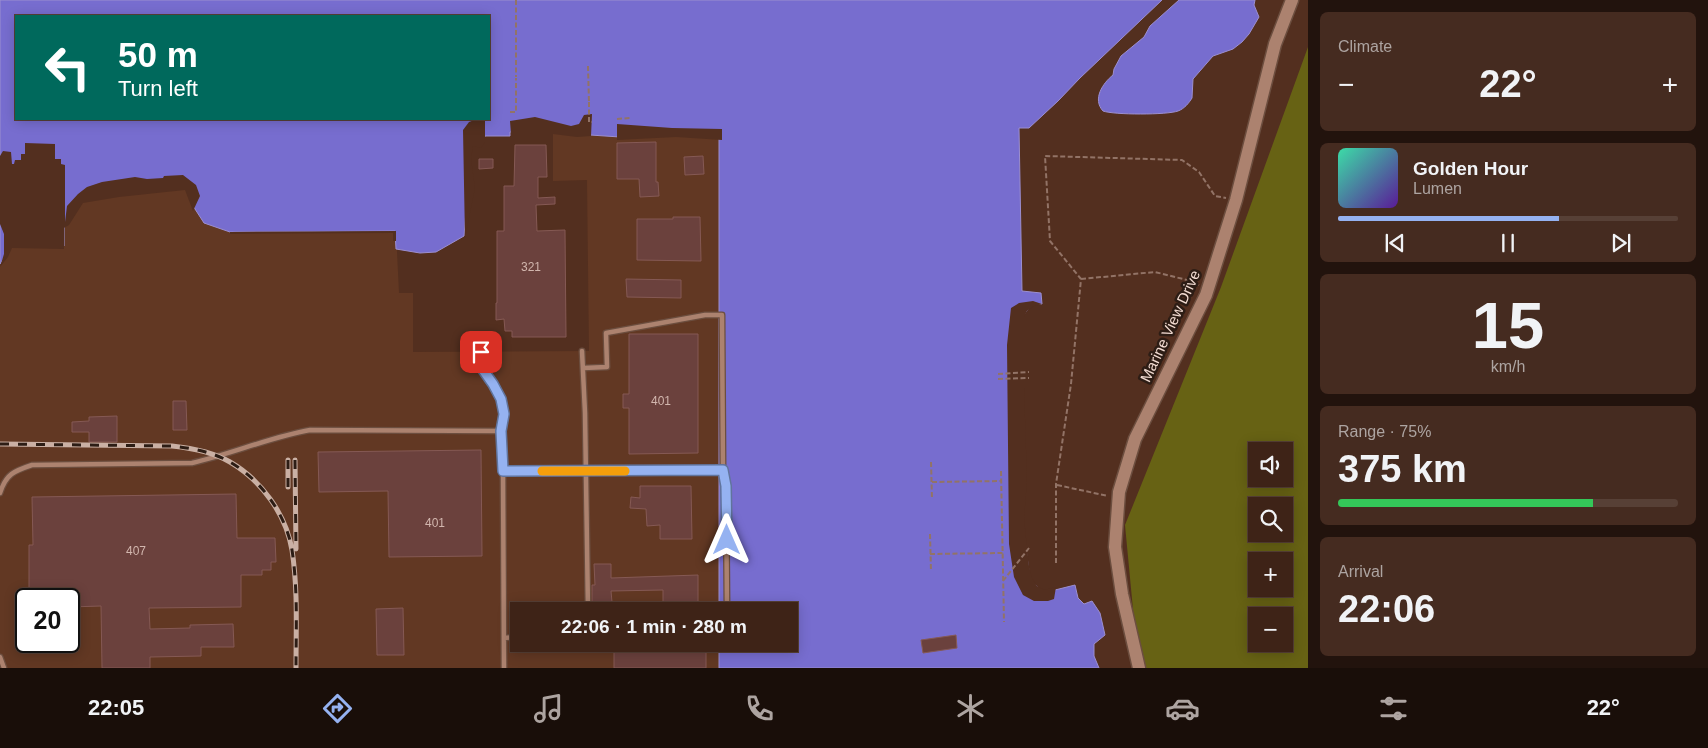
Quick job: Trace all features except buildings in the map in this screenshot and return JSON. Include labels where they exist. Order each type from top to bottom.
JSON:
[{"type":"main road","name":"Marine View Drive","points":[[1139,668],[1122,594],[1115,547],[1118,498],[1126,464],[1138,433],[1207,290],[1236,200],[1275,44],[1292,0]]},
{"type":"lane","points":[[583,368],[607,367],[606,333],[705,315],[722,315],[723,470],[726,486],[727,602]]},
{"type":"lane","points":[[582,351],[588,602]]},
{"type":"lane","points":[[481,352],[481,367],[501,399],[504,414],[501,431],[504,668]]},
{"type":"lane","points":[[0,493],[3,482],[14,471],[32,465],[192,463],[218,457],[291,433],[310,430],[501,431]]},
{"type":"lane","points":[[503,471],[723,470]]},
{"type":"lane","points":[[504,638],[510,638]]},
{"type":"lane","points":[[0,657],[4,668]]},
{"type":"path","points":[[510,112],[516,112],[516,0]]},
{"type":"path","points":[[588,66],[590,122],[592,122]]},
{"type":"path","points":[[588,93],[589,102]]},
{"type":"path","points":[[617,119],[630,118]]},
{"type":"path","points":[[1056,563],[1056,484],[1071,384],[1081,279],[1050,241],[1045,156],[1182,160],[1199,172],[1215,196],[1236,200]]},
{"type":"path","points":[[1081,279],[1156,272],[1191,282],[1207,290]]},
{"type":"path","points":[[998,374],[1029,372]]},
{"type":"path","points":[[998,379],[1029,378]]},
{"type":"path","points":[[931,462],[932,499]]},
{"type":"path","points":[[1001,471],[1004,622]]},
{"type":"path","points":[[932,482],[1001,481]]},
{"type":"path","points":[[1056,484],[1118,498]]},
{"type":"path","points":[[930,534],[930,571]]},
{"type":"path","points":[[1003,581],[1029,548]]},
{"type":"path","points":[[930,554],[1003,553]]},
{"type":"shaded area","points":[[0,0],[1162,0],[1029,128],[1019,128],[1022,291],[1041,293],[1042,304],[1033,303],[1022,317],[1022,519],[1030,579],[1043,593],[1075,585],[1078,598],[1084,604],[1092,601],[1100,613],[1105,635],[1094,644],[1094,656],[1099,668],[719,668],[719,652],[798,652],[798,602],[719,602],[719,137],[676,134],[620,137],[510,132],[510,136],[485,136],[481,145],[471,143],[464,236],[436,252],[420,253],[396,249],[395,231],[230,232],[204,223],[195,209],[187,188],[81,200],[64,228],[64,246],[11,246],[0,264]]},
{"type":"shaded area","points":[[1179,0],[1255,0],[1254,5],[1259,17],[1242,42],[1233,49],[1213,56],[1193,79],[1192,98],[1182,109],[1152,114],[1103,111],[1099,101],[1100,92],[1113,75],[1121,56],[1144,37],[1150,26]]},
{"type":"shaded area","points":[[1308,47],[1308,668],[1145,668],[1134,620],[1125,525],[1221,287]]},
{"type":"shaded area","points":[[553,133],[676,134],[719,137],[746,602],[510,602],[510,652],[747,652],[747,668],[0,668],[0,264],[10,246],[64,228],[81,200],[187,188],[396,231],[399,293],[413,293],[413,352],[589,351],[587,180],[553,181]]},
{"type":"pier","points":[[592,114],[591,136],[511,134],[510,121],[535,117],[571,126],[579,124],[584,115]]},
{"type":"pier","points":[[485,120],[485,142],[481,148],[473,146],[471,159],[475,188],[465,238],[463,130],[469,122]]},
{"type":"pier","points":[[617,124],[722,129],[722,140],[676,137],[617,140]]},
{"type":"pier","points":[[25,143],[55,144],[55,159],[61,159],[61,164],[65,165],[65,222],[67,206],[78,194],[87,187],[102,182],[135,177],[147,179],[183,175],[196,185],[200,196],[193,211],[185,190],[83,203],[69,225],[64,228],[64,249],[12,248],[0,267],[4,254],[4,234],[0,224],[0,156],[3,151],[11,152],[12,164],[14,164],[15,160],[21,160],[21,154],[25,154]]},
{"type":"pier","points":[[396,231],[396,241],[393,241],[393,233],[230,234],[230,232]]},
{"type":"pier","points":[[1033,301],[1042,304],[1034,306],[1027,311],[1024,317],[1027,480],[1024,519],[1032,578],[1037,586],[1044,590],[1056,587],[1054,599],[1048,601],[1034,601],[1023,595],[1014,577],[1009,544],[1007,345],[1011,308],[1019,303]]},
{"type":"railway","points":[[0,444],[172,446],[209,453],[241,469],[262,488],[270,499],[278,511],[289,537],[295,579],[296,668]]},
{"type":"railway","points":[[288,460],[288,487]]},
{"type":"railway","points":[[295,460],[296,549]]},
{"type":"slow traffic","points":[[542,471],[625,471]]},
{"type":"route","points":[[481,352],[481,367],[501,399],[504,414],[501,431],[503,471],[723,470],[726,486],[727,540]]}]
